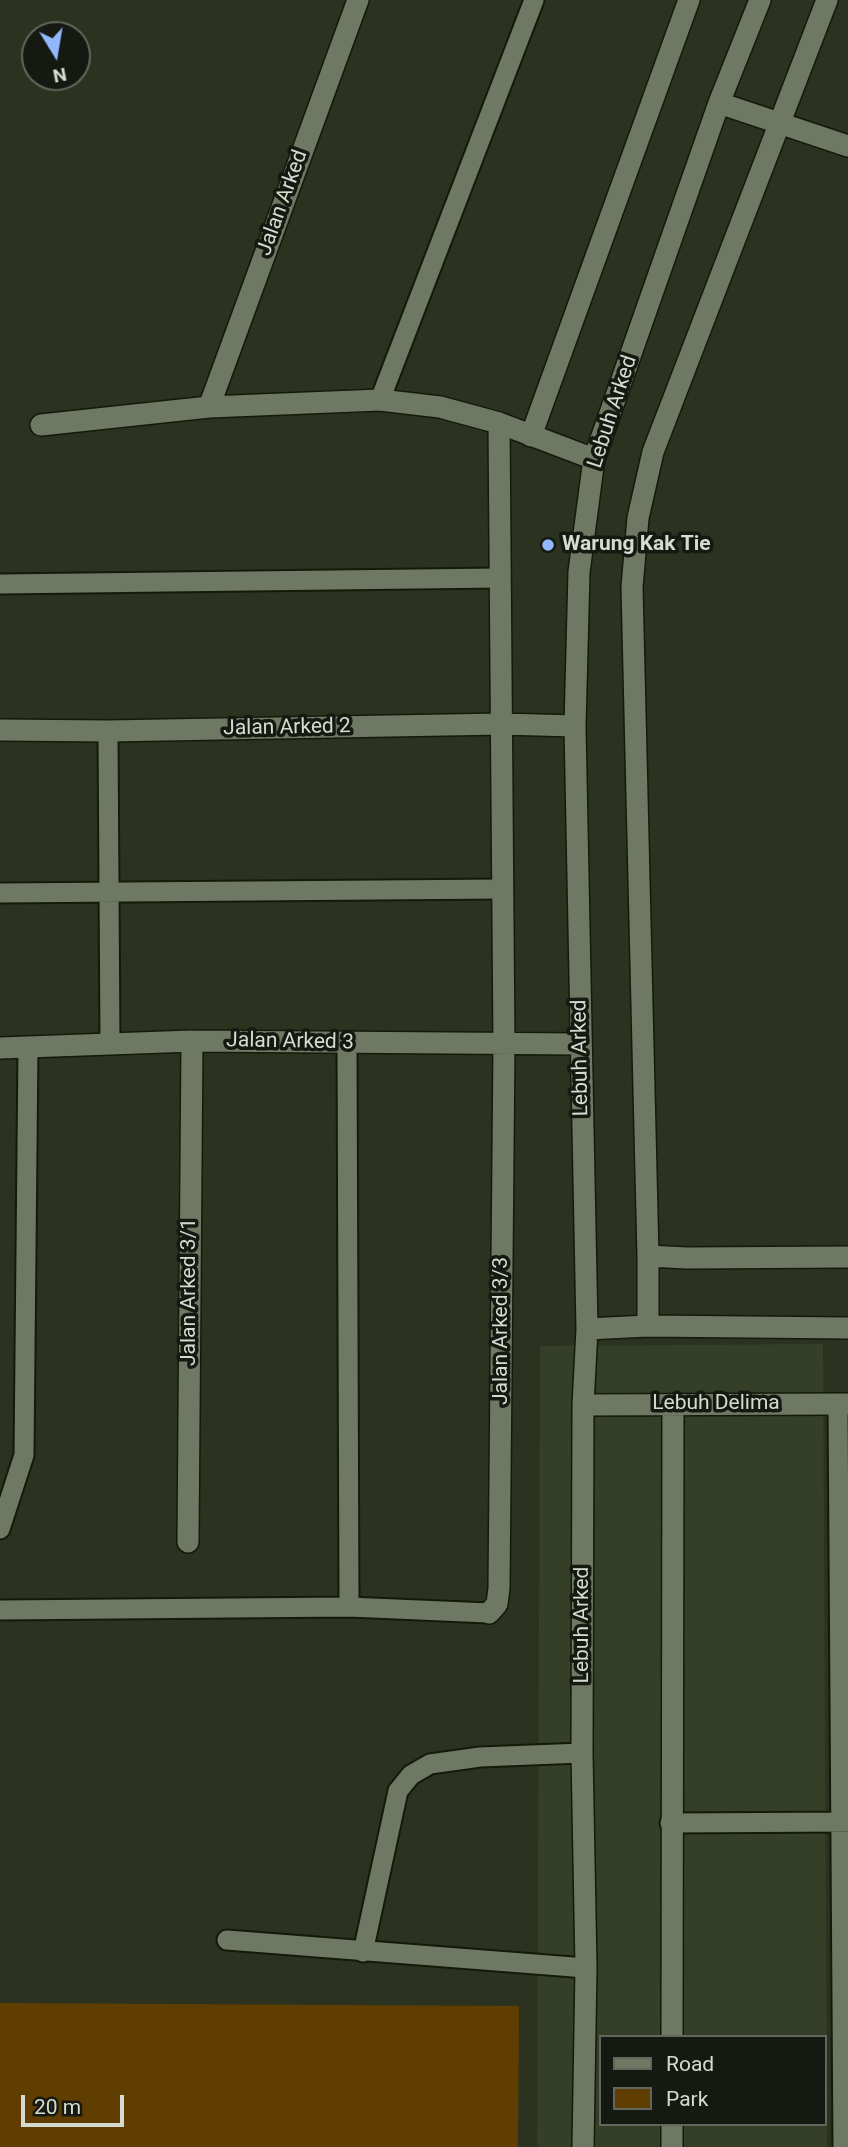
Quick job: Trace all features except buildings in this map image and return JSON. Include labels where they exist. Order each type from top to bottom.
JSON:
[{"type":"street","name":"Jalan Arked","points":[[209,407],[358,0]]},
{"type":"street","points":[[531,436],[689,0]]},
{"type":"street","name":"Lebuh Arked","points":[[583,2147],[586,1968],[582,1753],[583,1405],[587,1329],[575,726],[579,572],[594,459],[719,103],[760,0]]},
{"type":"street","points":[[648,1326],[632,600],[638,517],[653,452],[827,0]]},
{"type":"street","points":[[719,103],[848,146]]},
{"type":"street","points":[[41,425],[209,407],[380,400],[440,407],[499,423],[594,459]]},
{"type":"street","name":"Jalan Arked 3/3","points":[[489,1613],[497,1604],[499,1588],[504,1045],[499,423]]},
{"type":"street","name":"Jalan Arked 2","points":[[0,730],[108,731],[502,724],[575,726]]},
{"type":"street","name":"Jalan Arked 3","points":[[0,1048],[192,1041],[580,1044]]},
{"type":"street","name":"Jalan Arked 3/1","points":[[188,1542],[192,1041]]},
{"type":"street","points":[[648,1256],[848,1257]]},
{"type":"street","points":[[587,1329],[648,1326],[848,1328]]},
{"type":"street","name":"Lebuh Delima","points":[[583,1405],[843,1404]]},
{"type":"street","points":[[672,2035],[670,1823],[673,1405]]},
{"type":"street","points":[[672,2126],[672,2147]]},
{"type":"lane","points":[[380,400],[534,0]]},
{"type":"lane","points":[[0,584],[500,578]]},
{"type":"lane","points":[[108,731],[110,1044]]},
{"type":"lane","points":[[0,893],[503,890]]},
{"type":"lane","points":[[347,1043],[349,1607]]},
{"type":"lane","points":[[0,1529],[24,1455],[29,1047]]},
{"type":"lane","points":[[843,1404],[843,2147]]},
{"type":"lane","points":[[0,1610],[349,1607],[489,1613]]},
{"type":"lane","points":[[363,1952],[398,1791],[411,1775],[430,1764],[480,1757],[582,1753]]},
{"type":"lane","points":[[670,1823],[845,1822]]},
{"type":"lane","points":[[227,1940],[586,1968]]},
{"type":"shaded area","points":[[823,1344],[826,2035],[600,2035],[600,2126],[827,2126],[827,2147],[537,2147],[540,1346]]},
{"type":"green space","points":[[0,2003],[519,2006],[518,2147],[0,2147]]},
{"type":"place","name":"Warung Kak Tie","points":[[548,545]]}]
